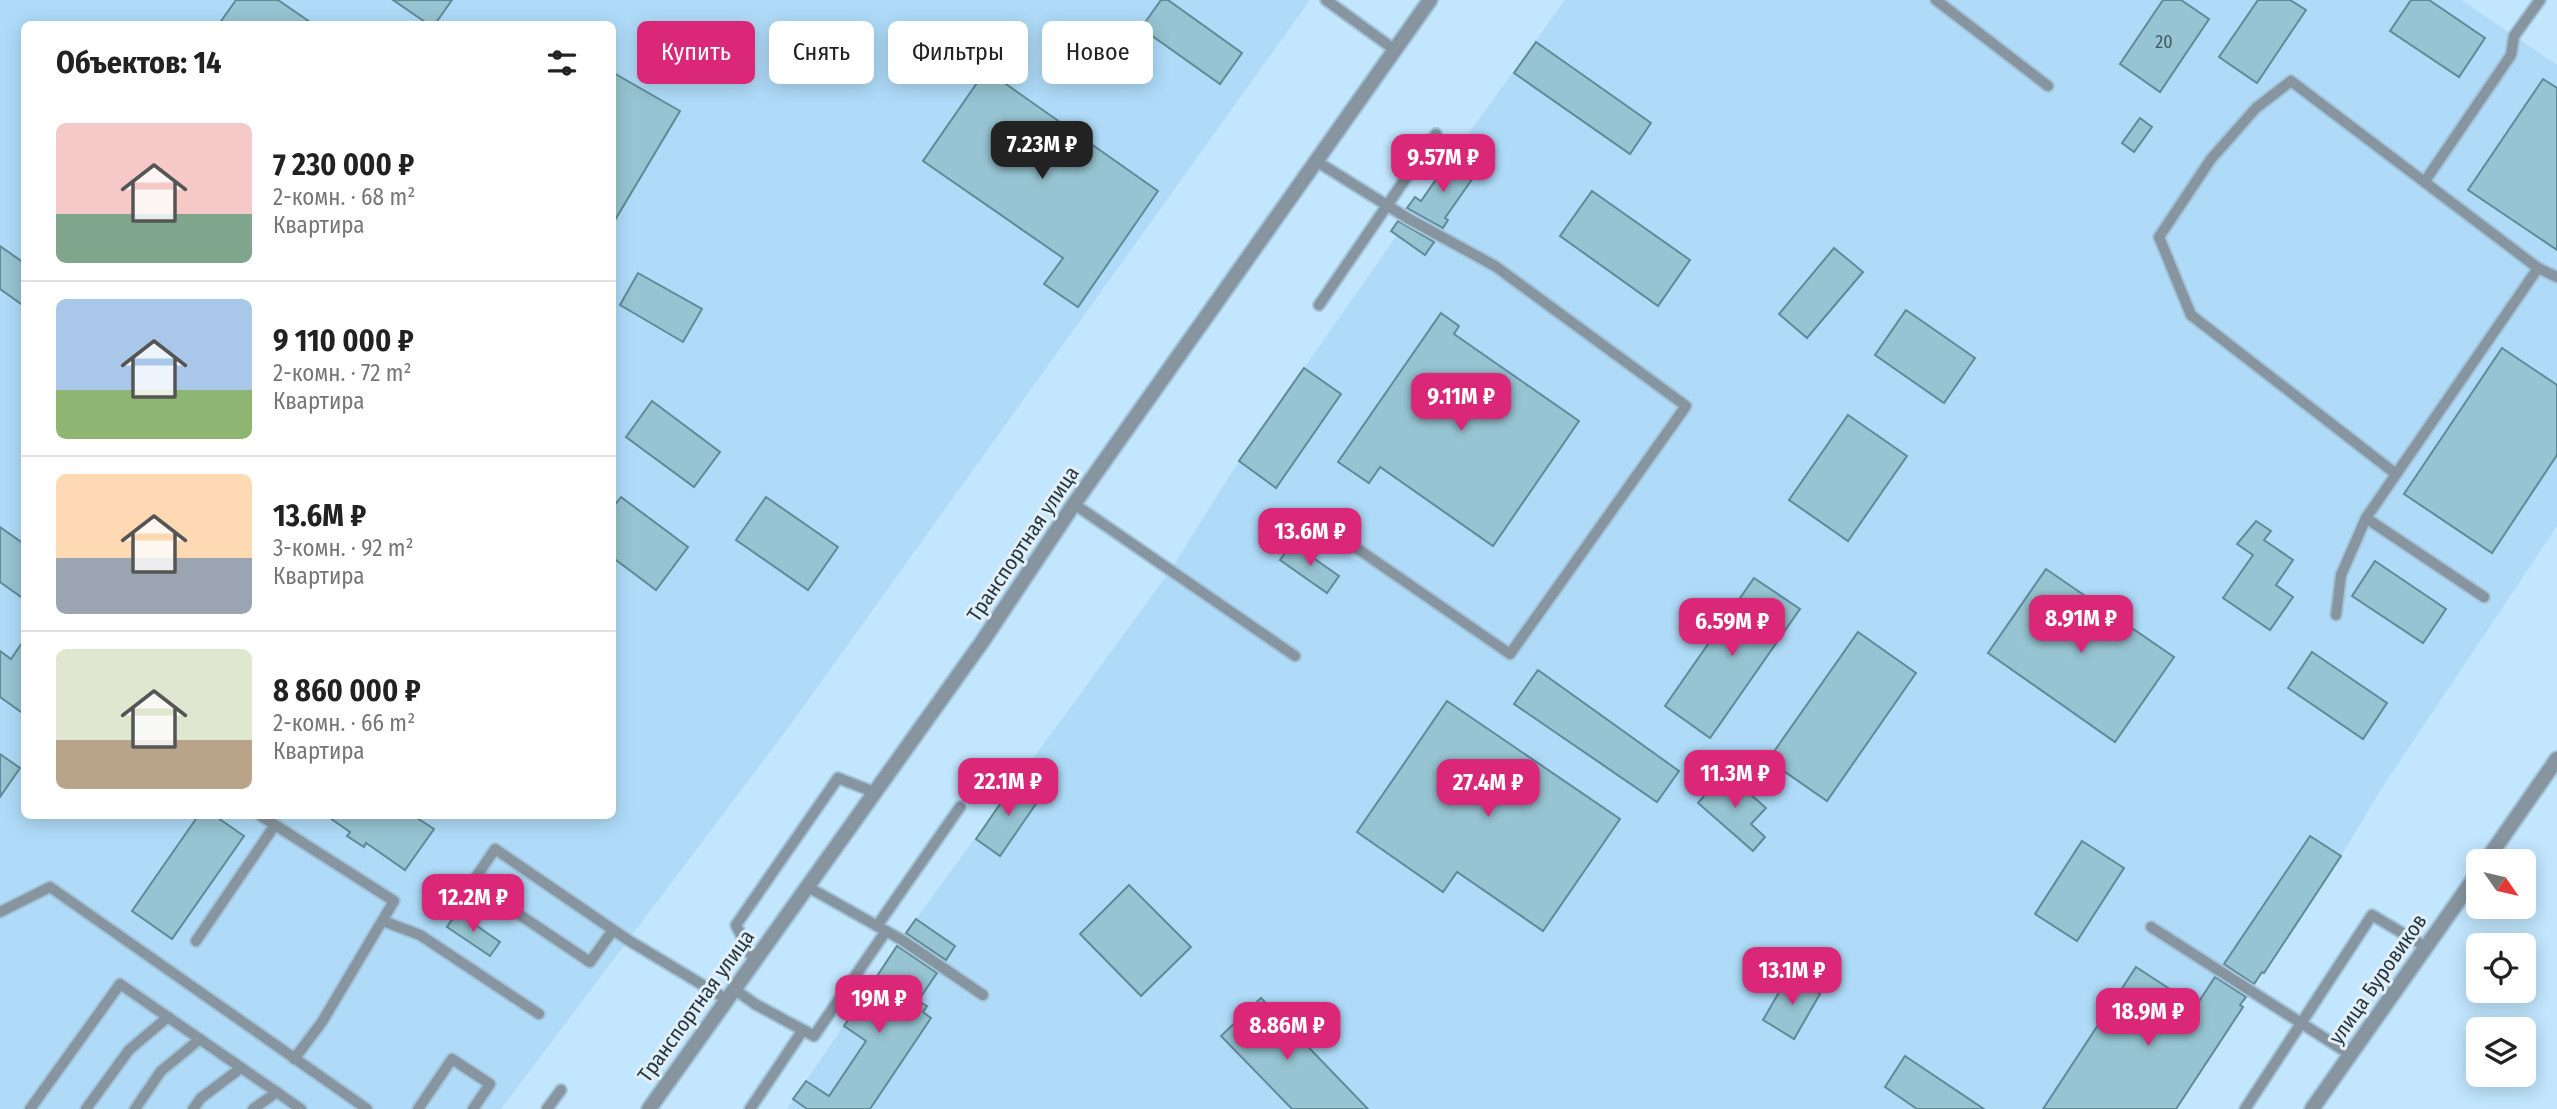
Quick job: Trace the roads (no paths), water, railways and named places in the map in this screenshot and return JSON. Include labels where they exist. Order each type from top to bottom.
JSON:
[{"type":"street","name":"Транспортная улица","points":[[649,1109],[982,642],[1074,504],[1430,0]]},
{"type":"street","points":[[2494,849],[2557,760]]},
{"type":"street","name":"улица Буровиков","points":[[2312,1109],[2466,890]]},
{"type":"lane","points":[[1326,0],[1395,50]]},
{"type":"lane","points":[[1936,0],[2048,86]]},
{"type":"lane","points":[[2426,181],[2511,55],[2515,36],[2540,0]]},
{"type":"lane","points":[[2396,474],[2191,315],[2159,237],[2211,159],[2256,108],[2291,81],[2538,268],[2557,277]]},
{"type":"lane","points":[[1319,304],[1436,134]]},
{"type":"lane","points":[[1317,161],[1387,205],[1495,266],[1686,406],[1510,654],[1326,527]]},
{"type":"lane","points":[[2336,615],[2341,575],[2365,518],[2538,268]]},
{"type":"lane","points":[[1074,504],[1295,656]]},
{"type":"lane","points":[[2365,518],[2484,597]]},
{"type":"lane","points":[[754,961],[736,925],[838,778],[874,792]]},
{"type":"lane","points":[[613,930],[590,962],[472,884],[495,849],[613,930],[814,1036],[960,807]]},
{"type":"lane","points":[[266,819],[394,901],[322,1022],[294,1059]]},
{"type":"lane","points":[[196,941],[275,825]]},
{"type":"lane","points":[[0,912],[50,887],[367,1109]]},
{"type":"lane","points":[[808,887],[881,928],[983,995]]},
{"type":"lane","points":[[2245,1109],[2372,915],[2426,947]]},
{"type":"lane","points":[[383,921],[419,935],[539,1014]]},
{"type":"lane","points":[[2151,927],[2351,1055]]},
{"type":"lane","points":[[30,1109],[120,984],[301,1109]]},
{"type":"lane","points":[[86,1109],[129,1050],[168,1017]]},
{"type":"lane","points":[[750,1109],[803,1030]]},
{"type":"lane","points":[[135,1109],[161,1072],[200,1040]]},
{"type":"lane","points":[[418,1109],[452,1059],[490,1084],[473,1109]]},
{"type":"lane","points":[[194,1109],[201,1098],[241,1068]]},
{"type":"lane","points":[[547,1109],[561,1090]]},
{"type":"lane","points":[[253,1109],[277,1092]]}]
